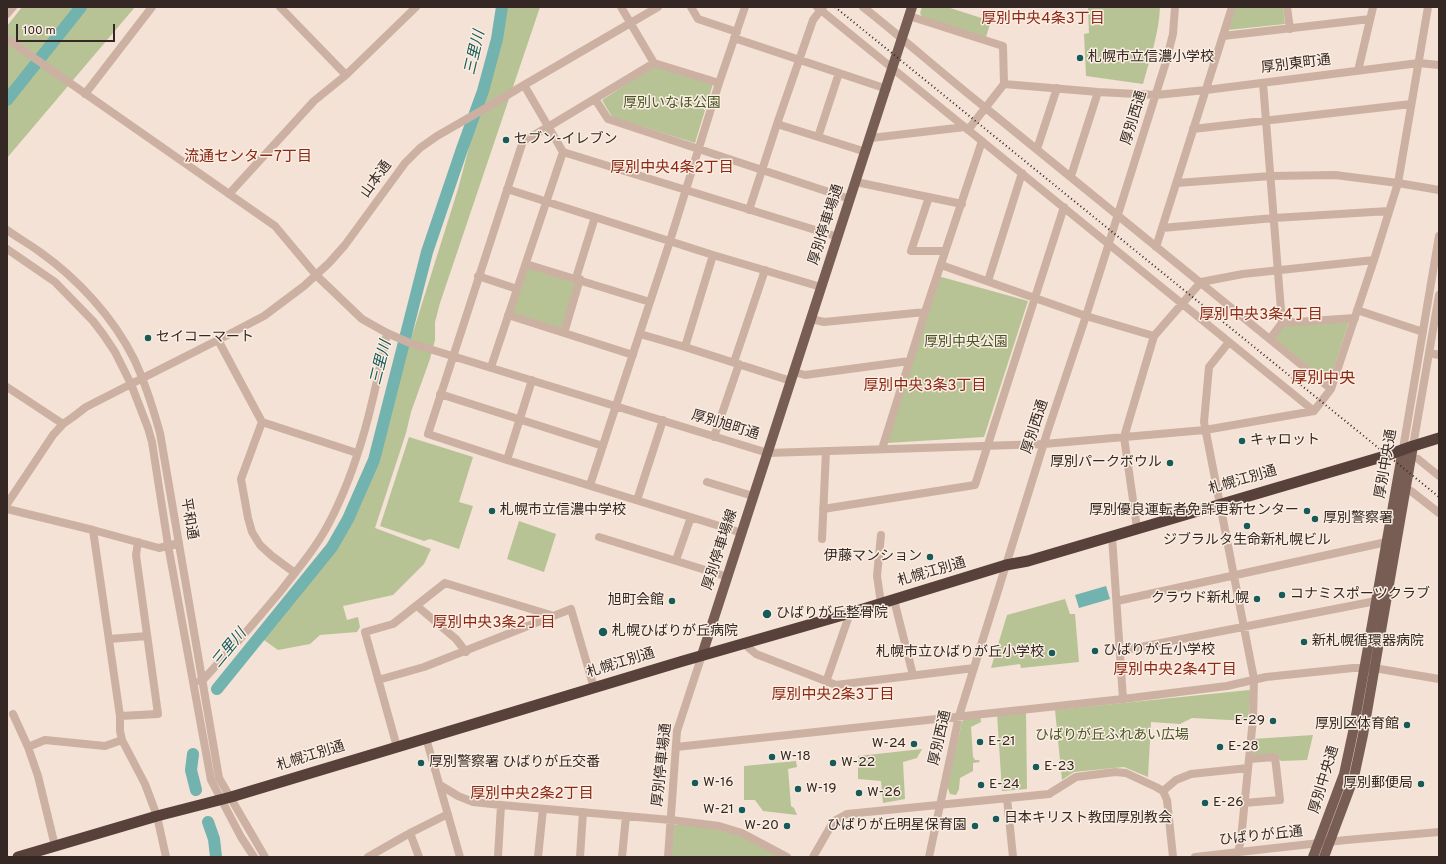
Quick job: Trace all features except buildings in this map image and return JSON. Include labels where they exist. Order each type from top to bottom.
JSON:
[{"type":"highway","name":"札幌江別通","points":[[18,857],[156,816],[227,798],[743,643],[894,600],[1006,565],[1028,561],[1385,456],[1408,447],[1439,438]]},
{"type":"main road","name":"厚別停車場通","points":[[768,453],[911,12]]},
{"type":"main road","name":"厚別中央通","points":[[1314,857],[1344,774],[1370,668],[1383,599],[1398,539],[1408,447]]},
{"type":"main road","name":"厚別中央通","points":[[1383,599],[1388,542],[1408,447]]},
{"type":"main road","name":"厚別停車場線","points":[[702,656],[768,453]]},
{"type":"main road","name":"厚別中央通","points":[[1324,857],[1354,777],[1364,734],[1370,668]]},
{"type":"street","points":[[7,14],[13,7]]},
{"type":"street","points":[[85,94],[152,7]]},
{"type":"street","points":[[280,7],[346,75]]},
{"type":"street","points":[[229,194],[314,101],[346,75],[416,7]]},
{"type":"street","points":[[621,7],[654,63],[719,83]]},
{"type":"street","name":"山本通","points":[[7,504],[42,450],[63,424],[86,407],[264,316],[304,286],[345,245],[405,163],[420,148],[460,122],[658,7]]},
{"type":"street","points":[[692,7],[698,19],[735,35],[799,60],[887,89]]},
{"type":"street","points":[[590,485],[617,406],[698,148],[745,7]]},
{"type":"street","points":[[863,7],[1331,389]]},
{"type":"street","name":"厚別西通","points":[[929,857],[959,716],[1044,444],[1156,95],[1173,34],[1175,7]]},
{"type":"street","points":[[1156,247],[1232,7]]},
{"type":"street","points":[[1287,7],[1290,29]]},
{"type":"street","points":[[1358,71],[1373,7]]},
{"type":"street","points":[[749,210],[813,20],[820,8],[1314,412],[1331,389],[1398,183],[1428,7]]},
{"type":"street","points":[[871,138],[967,129],[986,108],[1004,84],[1003,46],[911,12]]},
{"type":"street","points":[[1223,36],[1370,19]]},
{"type":"street","points":[[9,40],[275,226],[316,275],[362,319],[387,333],[373,402],[347,486],[329,525],[295,573],[247,631],[202,681],[193,683]]},
{"type":"street","points":[[654,63],[522,141],[428,434],[742,533]]},
{"type":"street","name":"厚別東町通","points":[[1004,84],[1156,95],[1419,63],[1439,65]]},
{"type":"street","points":[[818,137],[839,73]]},
{"type":"street","points":[[1263,83],[1282,323],[1270,339]]},
{"type":"street","points":[[524,85],[563,152],[838,238]]},
{"type":"street","points":[[1037,149],[1057,88]]},
{"type":"street","points":[[1071,176],[1098,92]]},
{"type":"street","points":[[595,99],[608,119],[850,199]]},
{"type":"street","points":[[1193,129],[1411,104]]},
{"type":"street","points":[[777,124],[866,152]]},
{"type":"street","points":[[882,449],[945,250],[962,204],[982,141]]},
{"type":"street","points":[[492,367],[563,152]]},
{"type":"street","points":[[988,281],[1022,173]]},
{"type":"street","points":[[1177,183],[1271,176],[1335,175],[1439,190]]},
{"type":"street","points":[[856,182],[962,204]]},
{"type":"street","points":[[506,189],[713,255],[822,287]]},
{"type":"street","points":[[929,197],[911,251],[945,250]]},
{"type":"street","points":[[823,509],[975,485],[1064,207]]},
{"type":"street","points":[[1162,228],[1274,218],[1389,212]]},
{"type":"street","points":[[564,333],[595,217]]},
{"type":"street","name":"平和通","points":[[7,230],[40,252],[85,290],[116,330],[133,358],[142,378],[160,434],[219,778],[242,836],[254,857]]},
{"type":"street","name":"厚別中央通","points":[[1408,447],[1439,236]]},
{"type":"street","name":"平和通","points":[[7,249],[55,282],[93,321],[115,352],[131,384],[152,442],[168,545],[211,780],[227,798],[265,857]]},
{"type":"street","points":[[685,347],[713,255]]},
{"type":"street","points":[[1137,528],[1124,437],[1154,336],[1182,303],[1201,282],[1242,274],[1374,260]]},
{"type":"street","points":[[526,264],[650,302]]},
{"type":"street","points":[[941,266],[1086,316],[1154,336]]},
{"type":"street","points":[[714,437],[766,270]]},
{"type":"street","points":[[478,276],[517,289]]},
{"type":"street","name":"厚別中央通","points":[[1408,447],[1430,354],[1439,295]]},
{"type":"street","points":[[812,319],[824,322],[925,312]]},
{"type":"street","points":[[1282,323],[1356,314],[1424,332]]},
{"type":"street","points":[[508,315],[633,355]]},
{"type":"street","name":"厚別旭町通","points":[[387,333],[410,343],[768,453],[1044,444],[1205,430],[1314,412]]},
{"type":"street","points":[[640,334],[736,363],[792,376],[909,361]]},
{"type":"street","points":[[218,340],[262,422],[357,453]]},
{"type":"street","points":[[1229,342],[1209,367],[1204,422],[1254,679],[1250,759],[1241,839],[1237,855]]},
{"type":"street","points":[[1430,354],[1439,355]]},
{"type":"street","points":[[507,460],[532,380]]},
{"type":"street","points":[[7,386],[63,424]]},
{"type":"street","points":[[440,394],[603,446]]},
{"type":"street","points":[[637,500],[663,420]]},
{"type":"street","points":[[262,422],[241,478],[248,518],[252,532],[260,544],[272,556],[295,573]]},
{"type":"street","points":[[822,539],[826,451]]},
{"type":"street","points":[[1418,459],[1439,476]]},
{"type":"street","points":[[707,482],[753,496]]},
{"type":"street","points":[[1411,491],[1439,513]]},
{"type":"street","points":[[7,509],[159,548],[179,543]]},
{"type":"street","points":[[676,560],[691,517]]},
{"type":"street","points":[[93,530],[120,716],[120,731],[122,740],[145,784],[156,816],[166,857]]},
{"type":"street","points":[[881,535],[877,576],[881,603]]},
{"type":"street","points":[[1112,536],[1123,698]]},
{"type":"street","points":[[599,537],[728,577]]},
{"type":"street","points":[[1117,602],[1398,539]]},
{"type":"street","points":[[120,716],[158,714],[136,555],[138,542]]},
{"type":"street","points":[[396,747],[364,632],[393,624],[445,583],[554,616]]},
{"type":"street","points":[[1120,651],[1383,599]]},
{"type":"street","points":[[894,600],[913,675]]},
{"type":"street","points":[[417,606],[456,640],[466,652]]},
{"type":"street","points":[[378,680],[424,667],[466,652],[571,609],[594,688]]},
{"type":"street","points":[[826,682],[850,613]]},
{"type":"street","points":[[109,639],[147,636]]},
{"type":"street","points":[[743,643],[756,654],[836,685],[974,668]]},
{"type":"street","name":"厚別停車場通","points":[[668,857],[677,731],[702,656]]},
{"type":"street","points":[[676,747],[1227,686],[1254,679],[1370,668],[1439,679]]},
{"type":"street","points":[[13,714],[28,747],[38,776],[55,846]]},
{"type":"street","points":[[426,738],[460,857]]},
{"type":"street","points":[[28,747],[46,740],[105,746],[122,740]]},
{"type":"street","points":[[1244,804],[1280,800],[1275,757],[1250,759]]},
{"type":"street","points":[[1163,791],[1176,780],[1191,774],[1248,768]]},
{"type":"street","points":[[813,857],[832,824],[847,814],[940,806],[1049,794],[1076,777],[1115,772],[1126,773],[1156,786],[1163,791],[1167,800],[1173,857]]},
{"type":"street","points":[[440,785],[458,796],[473,802],[671,820],[719,826],[742,833],[787,857]]},
{"type":"street","points":[[1007,798],[1013,857]]},
{"type":"street","points":[[498,857],[501,805]]},
{"type":"street","points":[[538,857],[543,809]]},
{"type":"street","points":[[580,857],[583,812]]},
{"type":"street","points":[[368,857],[410,833],[448,814]]},
{"type":"street","points":[[622,857],[626,816]]},
{"type":"street","name":"ひばりが丘通","points":[[1195,857],[1237,855],[1319,843],[1439,832]]},
{"type":"street","points":[[410,833],[419,857]]},
{"type":"green space","points":[[22,7],[135,7],[7,158],[7,26]]},
{"type":"green space","points":[[506,7],[540,7],[440,303],[435,322],[435,340],[430,359],[411,412],[406,433],[375,528],[431,549],[424,564],[393,595],[343,606],[347,620],[358,617],[360,627],[357,632],[320,635],[310,644],[278,650],[261,638],[349,521],[371,476],[403,364],[458,189]]},
{"type":"green space","points":[[922,7],[947,7],[991,21],[986,37],[922,17],[920,13]]},
{"type":"green space","points":[[1088,7],[1160,7],[1156,36],[1143,84],[1086,76],[1084,34],[1089,33]]},
{"type":"green space","points":[[1235,7],[1283,7],[1285,24],[1228,30]]},
{"type":"green space","name":"厚別いなほ公園","points":[[654,66],[713,84],[695,143],[612,117],[602,100]]},
{"type":"green space","points":[[527,266],[578,280],[562,330],[510,314]]},
{"type":"green space","name":"厚別中央公園","points":[[938,276],[1028,301],[984,437],[887,443]]},
{"type":"green space","points":[[1350,319],[1329,383],[1274,338],[1283,326]]},
{"type":"green space","points":[[409,437],[473,457],[459,502],[473,506],[459,549],[430,539],[424,541],[380,526]]},
{"type":"green space","points":[[519,521],[556,534],[544,572],[507,559]]},
{"type":"green space","points":[[1065,599],[1070,614],[1075,614],[1079,662],[1021,668],[1020,664],[991,668],[1007,615]]},
{"type":"green space","name":"ひばりが丘ふれあい広場","points":[[1249,690],[1251,692],[1248,721],[1192,718],[1180,724],[1151,722],[1148,777],[1124,767],[1074,772],[1062,780],[1055,710]]},
{"type":"green space","points":[[1026,710],[1027,789],[1002,791],[997,714]]},
{"type":"green space","points":[[980,714],[981,722],[971,727],[973,757],[975,760],[979,760],[980,762],[973,763],[973,771],[960,778],[959,789],[956,795],[950,794],[947,786],[962,722],[966,717]]},
{"type":"green space","points":[[1313,735],[1307,760],[1281,761],[1275,755],[1252,757],[1253,739]]},
{"type":"green space","points":[[922,749],[917,758],[903,762],[905,799],[883,803],[881,781],[858,779],[858,756]]},
{"type":"green space","points":[[796,761],[797,767],[788,769],[791,806],[794,808],[797,815],[763,811],[755,800],[744,800],[744,766]]},
{"type":"green space","points":[[674,825],[697,825],[741,835],[781,857],[671,857]]},
{"type":"water","points":[[1106,586],[1110,599],[1079,608],[1075,595]]},
{"type":"waterway","points":[[7,100],[81,7]]},
{"type":"waterway","name":"三里川","points":[[217,689],[332,547],[348,519],[374,460],[427,252],[483,91],[497,39],[502,7]]},
{"type":"waterway","name":"三里川","points":[[193,754],[191,770],[196,790]]},
{"type":"waterway","name":"三里川","points":[[208,822],[214,839],[216,857]]},
{"type":"railway","points":[[835,7],[1439,497]]},
{"type":"place","name":"札幌市立信濃小学校","points":[[1080,58]]},
{"type":"place","name":"セブン-イレブン","points":[[506,140]]},
{"type":"place","name":"セイコーマート","points":[[148,338]]},
{"type":"place","name":"キャロット","points":[[1242,441]]},
{"type":"place","name":"厚別パークボウル","points":[[1170,463]]},
{"type":"place","name":"札幌市立信濃中学校","points":[[492,511]]},
{"type":"place","name":"厚別優良運転者免許更新センター","points":[[1307,511]]},
{"type":"place","name":"厚別警察署","points":[[1315,519]]},
{"type":"place","name":"ジブラルタ生命新札幌ビル","points":[[1247,526]]},
{"type":"place","name":"伊藤マンション","points":[[930,557]]},
{"type":"place","name":"コナミスポーツクラブ","points":[[1282,595]]},
{"type":"place","name":"クラウド新札幌","points":[[1257,599]]},
{"type":"place","name":"旭町会館","points":[[672,601]]},
{"type":"place","name":"ひばりが丘整骨院","points":[[767,614]]},
{"type":"place","name":"札幌ひばりが丘病院","points":[[603,632]]},
{"type":"place","name":"新札幌循環器病院","points":[[1304,642]]},
{"type":"place","name":"ひばりが丘小学校","points":[[1095,651]]},
{"type":"place","name":"札幌市立ひばりが丘小学校","points":[[1052,653]]},
{"type":"place","name":"E-29","points":[[1273,721]]},
{"type":"place","name":"厚別区体育館","points":[[1407,725]]},
{"type":"place","name":"E-21","points":[[980,742]]},
{"type":"place","name":"W-24","points":[[914,744]]},
{"type":"place","name":"E-28","points":[[1220,747]]},
{"type":"place","name":"W-18","points":[[772,757]]},
{"type":"place","name":"厚別警察署 ひばりが丘交番","points":[[421,763]]},
{"type":"place","name":"W-22","points":[[833,763]]},
{"type":"place","name":"E-23","points":[[1036,767]]},
{"type":"place","name":"W-16","points":[[695,783]]},
{"type":"place","name":"厚別郵便局","points":[[1421,784]]},
{"type":"place","name":"E-24","points":[[981,785]]},
{"type":"place","name":"W-19","points":[[798,789]]},
{"type":"place","name":"W-26","points":[[859,793]]},
{"type":"place","name":"E-26","points":[[1205,803]]},
{"type":"place","name":"W-21","points":[[742,810]]},
{"type":"place","name":"日本キリスト教団厚別教会","points":[[996,819]]},
{"type":"place","name":"W-20","points":[[787,826]]},
{"type":"place","name":"ひばりが丘明星保育園","points":[[975,826]]},
{"type":"district","name":"厚別中央4条3丁目","points":[[1043,20]]},
{"type":"district","name":"流通センター7丁目","points":[[248,158]]},
{"type":"district","name":"厚別中央4条2丁目","points":[[672,169]]},
{"type":"district","name":"厚別中央3条4丁目","points":[[1261,316]]},
{"type":"district","name":"厚別中央","points":[[1323,380]]},
{"type":"district","name":"厚別中央3条3丁目","points":[[925,387]]},
{"type":"district","name":"厚別中央3条2丁目","points":[[494,624]]},
{"type":"district","name":"厚別中央2条4丁目","points":[[1175,671]]},
{"type":"district","name":"厚別中央2条3丁目","points":[[833,696]]},
{"type":"district","name":"厚別中央2条2丁目","points":[[532,795]]}]
